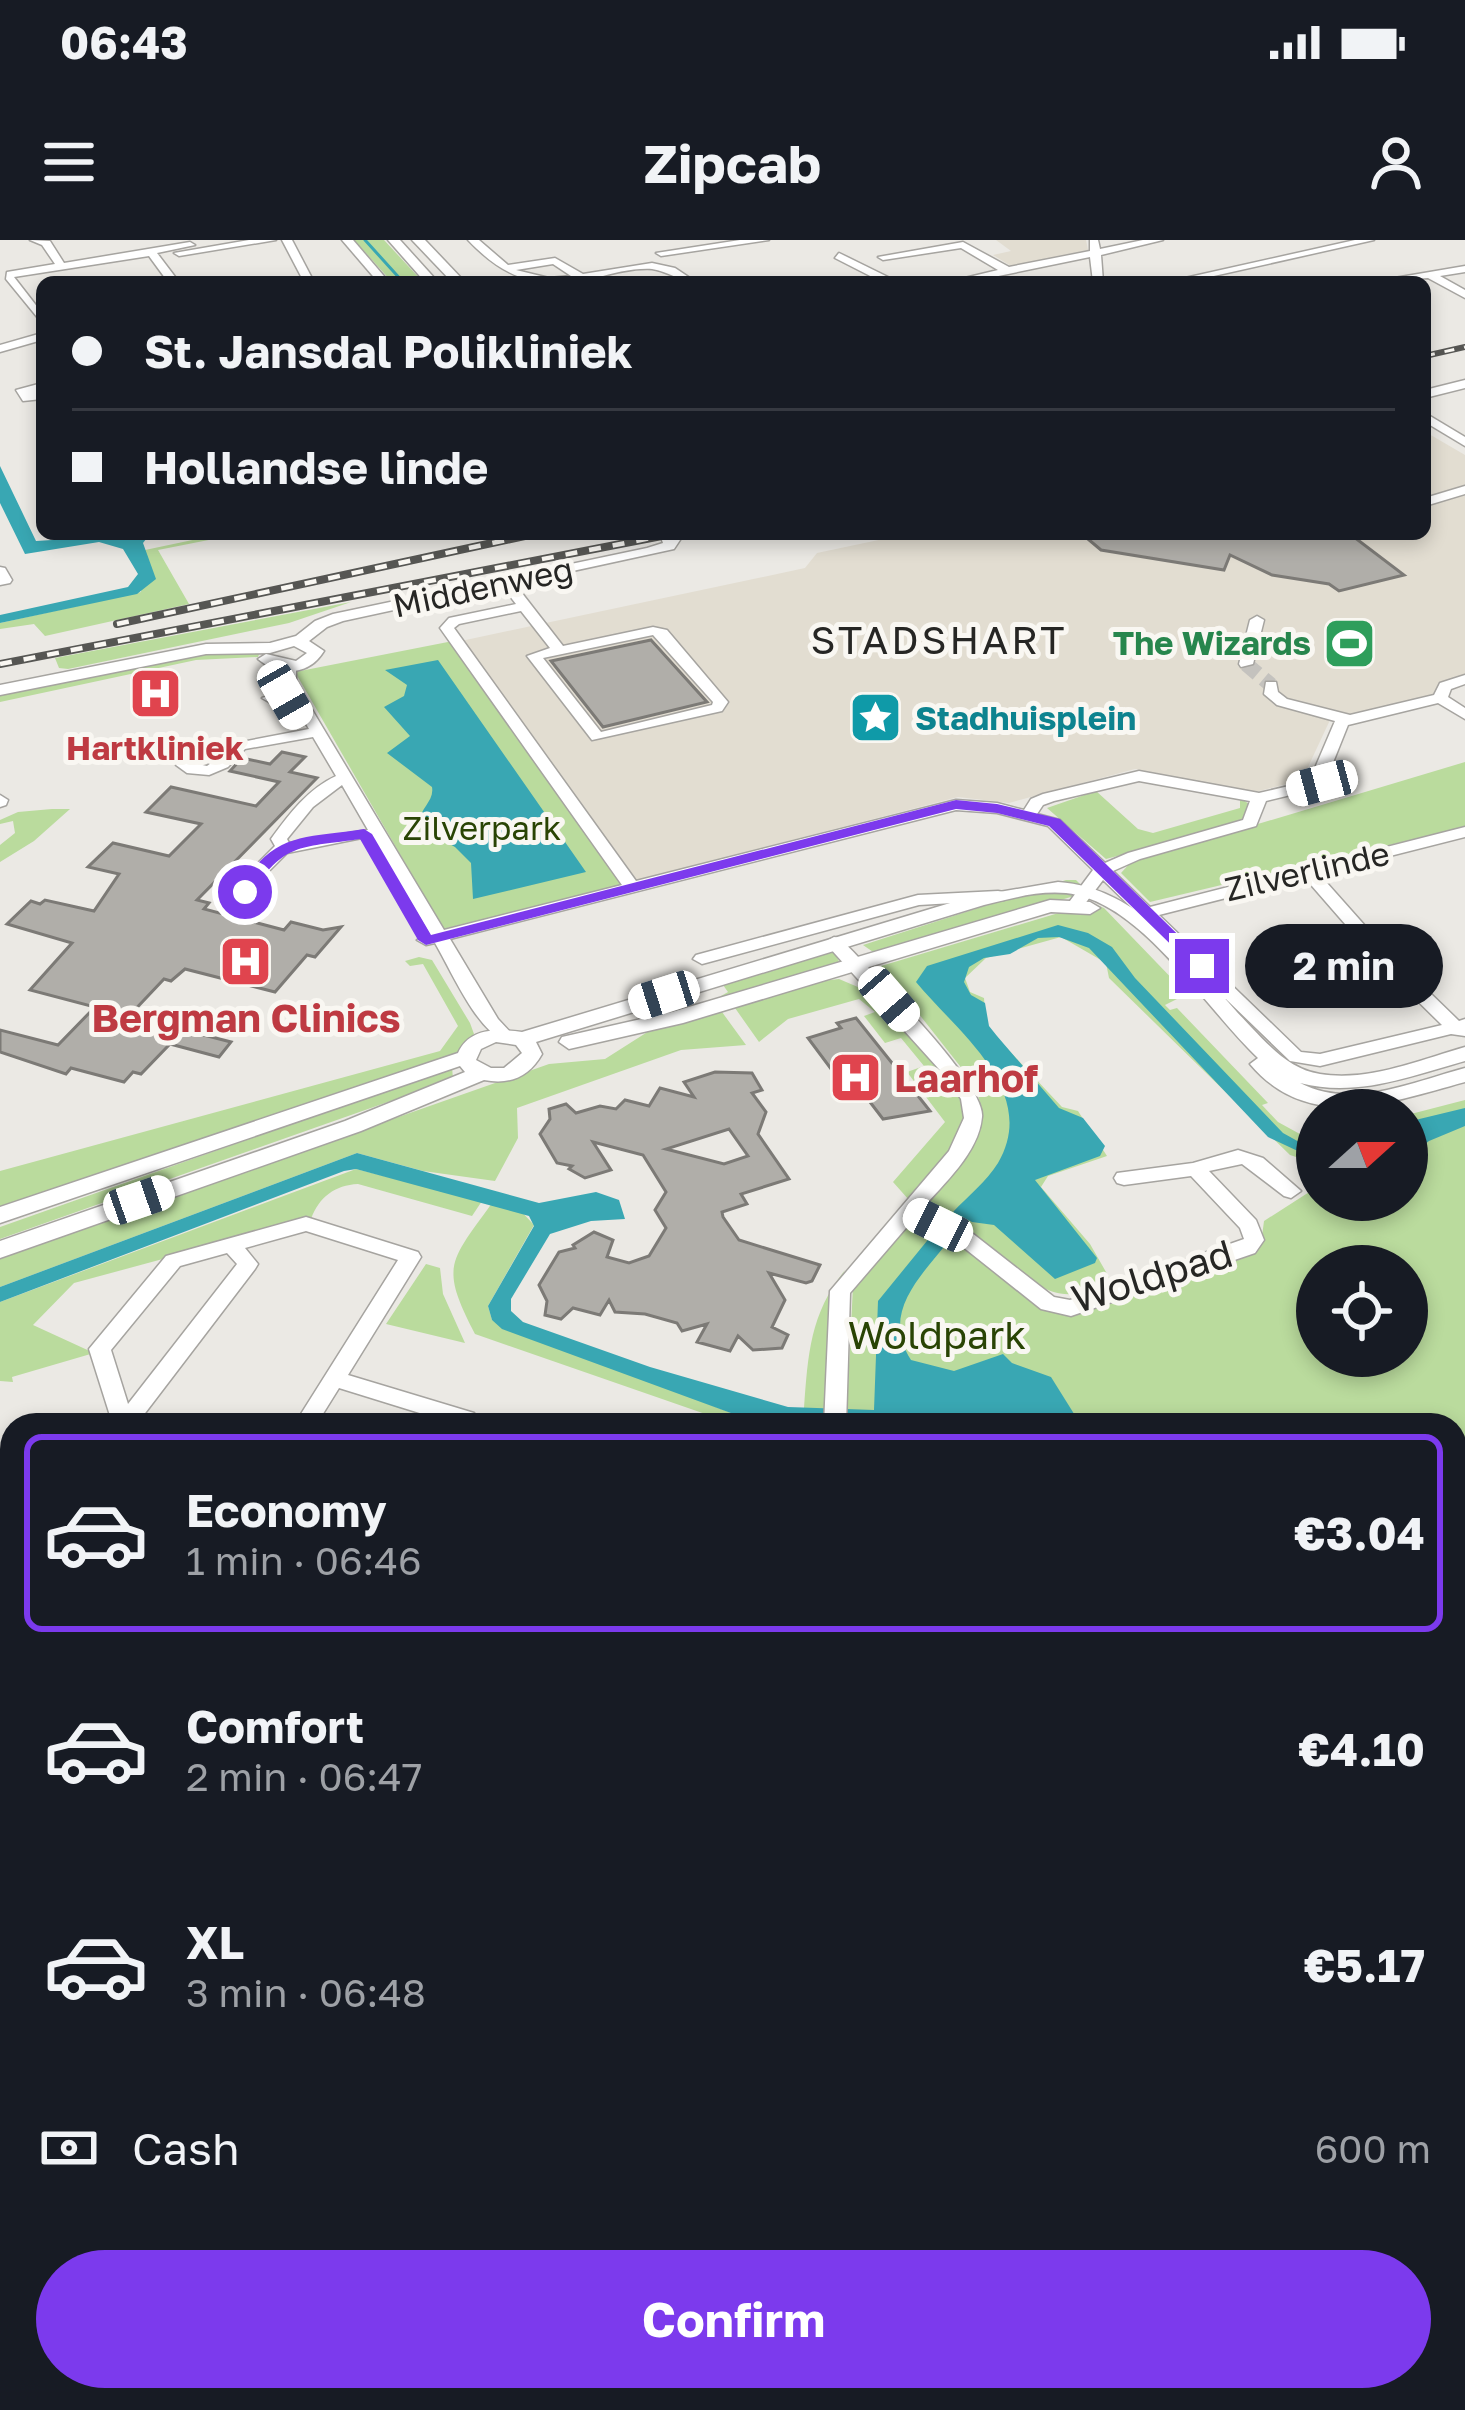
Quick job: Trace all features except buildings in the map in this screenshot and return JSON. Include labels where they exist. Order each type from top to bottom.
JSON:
[{"type":"main road","points":[[394,240],[427,276]]},
{"type":"main road","points":[[418,240],[453,276]]},
{"type":"main road","points":[[1431,392],[1465,384]]},
{"type":"main road","points":[[1431,404],[1465,398]]},
{"type":"main road","name":"Middenweg","points":[[275,660],[321,624],[339,617],[506,582],[665,540]]},
{"type":"main road","points":[[0,690],[206,649],[306,663],[316,653],[313,646],[300,641]]},
{"type":"main road","points":[[0,705],[210,662],[275,660]]},
{"type":"main road","points":[[0,1215],[756,966],[998,896],[1060,887],[1113,917],[1135,936],[1284,1087],[1300,1097],[1322,1104],[1349,1103],[1465,1075]]},
{"type":"main road","points":[[519,1042],[718,1006],[1082,898],[1128,913],[1271,1060],[1302,1077],[1347,1082],[1465,1054]]},
{"type":"main road","points":[[476,1057],[514,1073],[527,1065],[519,1042]]},
{"type":"main road","points":[[0,1250],[353,1126],[476,1057]]},
{"type":"street","points":[[34,240],[46,243],[61,264]]},
{"type":"street","points":[[36,310],[8,275],[250,240]]},
{"type":"street","points":[[195,246],[271,240]]},
{"type":"street","points":[[298,240],[287,240],[306,276]]},
{"type":"street","points":[[347,240],[379,276]]},
{"type":"street","points":[[473,240],[506,268],[523,276]]},
{"type":"street","points":[[583,276],[660,252],[764,240]]},
{"type":"street","points":[[983,276],[1038,266],[1095,247],[1158,240]]},
{"type":"street","points":[[1200,276],[1370,240]]},
{"type":"street","points":[[883,257],[963,245],[1008,271]]},
{"type":"street","points":[[660,252],[684,276]]},
{"type":"street","points":[[152,254],[169,276]]},
{"type":"street","points":[[839,256],[878,276]]},
{"type":"street","points":[[506,268],[554,261],[578,276]]},
{"type":"street","points":[[1038,266],[1039,276]]},
{"type":"street","points":[[1416,276],[1465,269]]},
{"type":"street","points":[[1430,274],[1465,295]]},
{"type":"street","points":[[0,349],[36,339]]},
{"type":"street","points":[[1431,425],[1458,441]]},
{"type":"street","points":[[1431,500],[1465,490]]},
{"type":"street","points":[[506,582],[560,651]]},
{"type":"street","points":[[524,606],[448,623],[454,639],[633,889]]},
{"type":"street","points":[[1246,664],[1257,620]]},
{"type":"street","points":[[653,631],[662,634],[722,702],[717,709],[596,737],[534,656],[560,651],[653,631]]},
{"type":"street","points":[[275,660],[283,696],[312,733],[432,939],[476,1057]]},
{"type":"street","points":[[1440,698],[1445,686],[1465,679]]},
{"type":"street","points":[[1271,686],[1271,694],[1282,702],[1350,720]]},
{"type":"street","points":[[1029,814],[1037,802],[1049,797],[1139,776],[1259,798],[1322,783],[1342,722],[1440,698],[1465,715]]},
{"type":"street","points":[[242,744],[312,733]]},
{"type":"street","points":[[340,780],[364,834],[432,939],[490,1023],[519,1042]]},
{"type":"street","points":[[283,847],[279,839],[340,780]]},
{"type":"street","points":[[1082,898],[1102,870],[1134,856],[1250,823],[1259,798]]},
{"type":"street","points":[[432,939],[956,805],[1029,814],[1054,823],[1296,1057],[1320,1060],[1462,1030]]},
{"type":"street","points":[[257,902],[245,892],[247,884],[283,847],[364,834]]},
{"type":"street","points":[[1457,834],[1465,854]]},
{"type":"street","name":"Zilverlinde","points":[[1144,907],[1457,834]]},
{"type":"street","points":[[1306,868],[1371,944],[1462,1030]]},
{"type":"street","points":[[702,959],[918,900],[998,896]]},
{"type":"street","points":[[756,966],[768,941]]},
{"type":"street","points":[[834,942],[954,1074],[970,1099],[969,1135],[911,1212],[840,1291],[836,1413]]},
{"type":"street","points":[[1124,1178],[1196,1169],[1233,1154],[1246,1157],[1292,1191]]},
{"type":"street","name":"Woldpad","points":[[911,1212],[964,1238],[1048,1304],[1071,1308],[1248,1248],[1254,1240],[1250,1226],[1196,1169]]},
{"type":"street","points":[[120,1413],[100,1349],[173,1262],[306,1224],[411,1257],[313,1413]]},
{"type":"street","points":[[133,1413],[277,1232]]},
{"type":"street","points":[[230,1245],[248,1264]]},
{"type":"street","points":[[335,1379],[434,1413]]},
{"type":"shaded area","points":[[996,240],[1086,240],[1088,250],[1011,266],[993,255],[1011,251]]},
{"type":"shaded area","points":[[1431,435],[1465,455],[1465,675],[1439,682],[1433,694],[1330,720],[1302,780],[1255,792],[1135,769],[1009,803],[958,797],[637,880],[461,641],[805,568],[817,553],[879,540],[1431,540]]},
{"type":"green space","points":[[354,240],[384,240],[417,276],[387,276]]},
{"type":"green space","points":[[209,540],[158,550],[189,604],[45,636],[34,624],[0,629],[0,623],[141,592],[145,550]]},
{"type":"green space","points":[[351,602],[289,623],[68,669],[59,668],[55,658]]},
{"type":"green space","name":"Zilverpark","points":[[453,641],[625,884],[443,929],[295,672]]},
{"type":"green space","points":[[208,651],[260,652],[258,657],[196,660],[0,702],[0,693]]},
{"type":"green space","points":[[1465,762],[1465,827],[1150,902],[1121,873],[1131,862]]},
{"type":"green space","points":[[1096,791],[1138,829],[1153,833],[1240,808],[1240,797],[1251,806],[1245,822],[1106,859],[1047,808]]},
{"type":"green space","points":[[70,809],[34,841],[0,862],[0,845],[15,833],[13,821],[0,824],[0,820],[18,812]]},
{"type":"green space","points":[[1076,880],[1088,892],[876,954],[863,945]]},
{"type":"green space","name":"Woldpark","points":[[1092,903],[1104,908],[1182,989],[1179,998],[1165,1005],[1170,1010],[1177,1008],[1268,1103],[1262,1105],[1278,1122],[1296,1132],[1296,1157],[1109,978],[1106,963],[1061,937],[986,958],[965,978],[970,992],[984,998],[986,1026],[1062,1107],[1078,1111],[1107,1156],[1048,1176],[1041,1187],[1090,1244],[1114,1286],[1089,1293],[1050,1291],[970,1232],[927,1210],[924,1204],[971,1148],[981,1116],[979,1099],[971,1080],[881,966]]},
{"type":"green space","points":[[833,950],[841,965],[724,1000],[721,996],[728,992],[723,985],[715,987]]},
{"type":"green space","points":[[432,960],[470,1023],[474,1034],[461,1052],[0,1208],[0,1171],[440,1051],[458,1026],[423,964],[410,966],[405,961]]},
{"type":"green space","points":[[839,979],[872,993],[954,1075],[966,1106],[963,1134],[909,1200],[893,1182],[945,1122],[907,1072],[924,1066],[901,1038],[885,1043],[864,1016],[875,1012],[859,999],[788,1019],[759,1042],[735,1008],[814,982]]},
{"type":"green space","points":[[722,1012],[746,1045],[681,1050],[517,1108],[518,1138],[495,1181],[423,1171],[357,1153],[0,1287],[0,1257],[549,1064],[605,1059],[649,1031]]},
{"type":"green space","points":[[452,1067],[453,1079],[0,1239],[0,1227]]},
{"type":"green space","name":"Woldpark","points":[[1465,1100],[1465,1413],[847,1413],[853,1286],[915,1217],[960,1239],[1051,1308],[1261,1244],[1264,1221],[1296,1200],[1296,1221],[1428,1221],[1428,1110]]},
{"type":"green space","points":[[356,1169],[482,1201],[472,1216],[350,1185],[329,1194],[311,1219],[74,1283],[33,1325],[94,1353],[12,1377],[13,1382],[0,1381],[0,1302]]},
{"type":"green space","points":[[492,1203],[520,1210],[534,1225],[488,1306],[492,1320],[731,1413],[702,1413],[475,1334],[454,1278],[466,1239]]},
{"type":"green space","points":[[426,1264],[440,1268],[443,1294],[465,1343],[386,1324]]},
{"type":"green space","points":[[845,1270],[832,1297],[827,1409],[804,1408],[818,1319]]},
{"type":"water","points":[[0,466],[36,541],[145,540],[156,579],[137,594],[0,623],[0,615],[128,587],[138,574],[123,549],[99,542],[25,554],[0,503]]},
{"type":"water","points":[[438,660],[586,872],[473,899],[471,863],[455,847],[421,828],[432,787],[387,753],[410,736],[384,707],[404,696],[407,685],[385,670]]},
{"type":"water","name":"Woldpark","points":[[1058,925],[1088,933],[1112,947],[1135,978],[1283,1133],[1296,1140],[1296,1150],[1268,1137],[1089,948],[1059,937],[1038,938],[1010,954],[984,958],[969,967],[964,982],[971,995],[985,1003],[989,1026],[1059,1108],[1083,1118],[1105,1146],[1100,1156],[1035,1180],[1097,1258],[1055,1279],[994,1225],[972,1222],[953,1212],[998,1163],[1008,1137],[1009,1111],[988,1064],[916,982],[927,966]]},
{"type":"water","points":[[1465,1108],[1465,1126],[1428,1142],[1428,1117]]},
{"type":"water","points":[[357,1153],[539,1203],[596,1192],[619,1200],[625,1219],[591,1221],[550,1234],[511,1299],[511,1311],[523,1322],[650,1367],[788,1407],[874,1410],[878,1301],[931,1236],[947,1243],[915,1283],[902,1312],[903,1343],[911,1360],[954,1371],[1003,1354],[1012,1363],[1051,1377],[1074,1413],[731,1413],[502,1329],[492,1320],[488,1306],[534,1226],[529,1216],[356,1169],[0,1302],[0,1287]]},
{"type":"waterway","points":[[365,240],[398,276]]},
{"type":"tunnel","points":[[1246,664],[1271,685]]},
{"type":"railway","points":[[1431,355],[1465,347]]},
{"type":"railway","points":[[117,624],[506,540]]},
{"type":"railway","points":[[0,664],[641,540]]},
{"type":"place","name":"The Wizards","points":[[1350,643]]},
{"type":"place","name":"Hartkliniek","points":[[155,694]]},
{"type":"place","name":"Stadhuisplein","points":[[876,718]]},
{"type":"place","name":"Bergman Clinics","points":[[246,961]]},
{"type":"place","name":"Laarhof","points":[[855,1078]]},
{"type":"district","name":"STADSHART","points":[[939,640]]},
{"type":"route","points":[[245,892],[258,870],[283,847],[364,834],[426,940],[891,820],[956,805],[997,808],[1054,823],[1202,966]]}]
